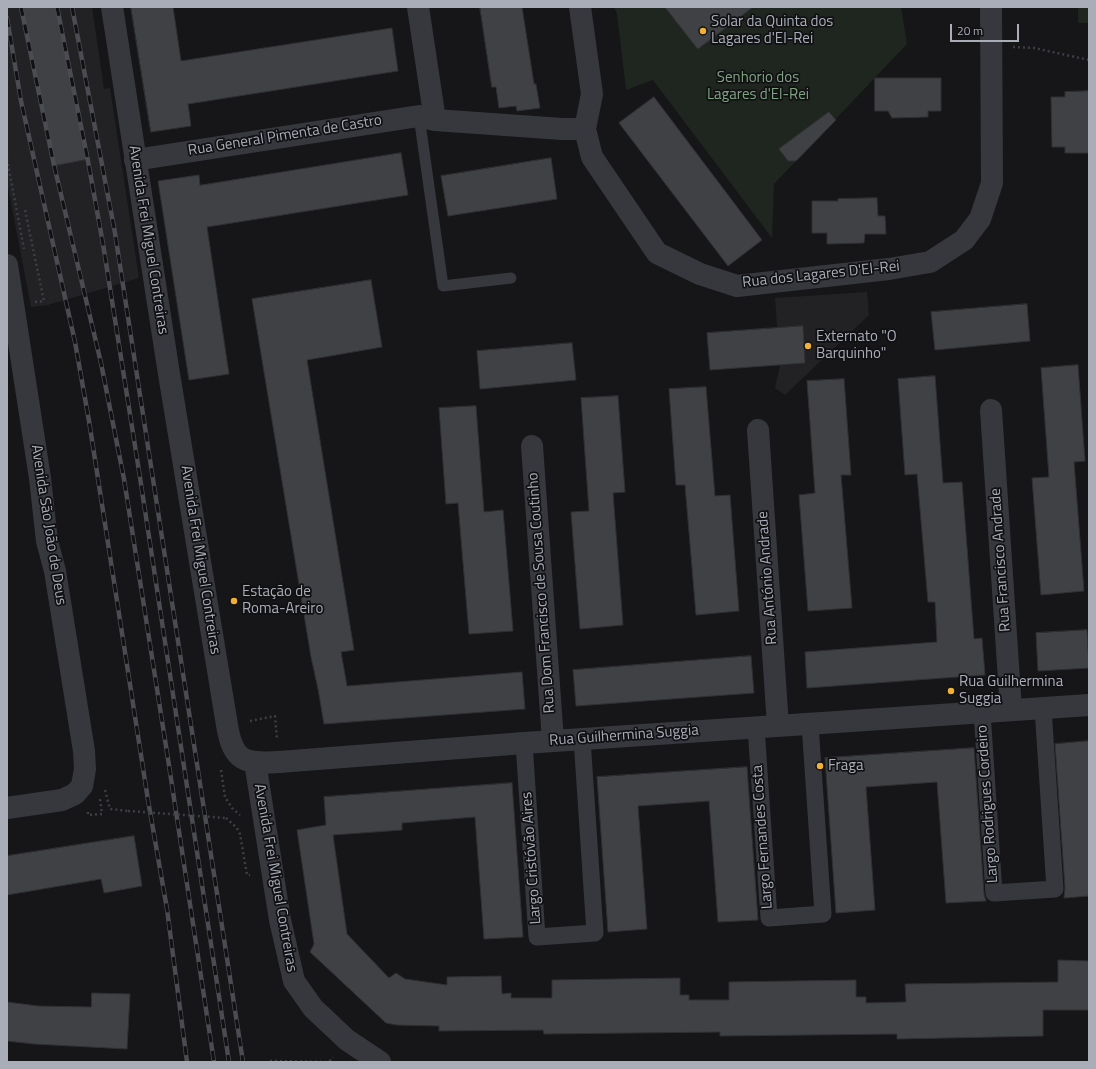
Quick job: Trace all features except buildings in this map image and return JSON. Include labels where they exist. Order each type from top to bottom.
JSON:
[{"type":"street","name":"Avenida Frei Miguel Contreiras","points":[[112,7],[135,160],[228,736],[238,755],[246,760],[255,762],[280,920],[294,981],[313,1008],[347,1040],[380,1062]]},
{"type":"street","points":[[418,7],[427,118]]},
{"type":"street","name":"Rua dos Lagares D'El-Rei","points":[[580,7],[592,94],[584,129],[592,156],[657,253],[700,274],[737,286],[889,269],[930,262],[964,240],[980,219],[992,183],[991,7]]},
{"type":"street","name":"Rua General Pimenta de Castro","points":[[135,160],[427,118],[562,130],[584,129]]},
{"type":"street","name":"Avenida São João de Deus","points":[[7,265],[40,478],[47,540],[55,571],[84,752],[85,769],[90,788]]},
{"type":"street","name":"Rua Francisco Andrade","points":[[991,410],[1011,710]]},
{"type":"street","name":"Rua António Andrade","points":[[758,430],[778,726]]},
{"type":"street","name":"Rua Dom Francisco de Sousa Coutinho","points":[[532,446],[553,741]]},
{"type":"street","name":"Rua Guilhermina Suggia","points":[[255,762],[280,762],[524,743],[1089,705]]},
{"type":"street","name":"Largo Rodrigues Cordeiro","points":[[982,712],[994,893],[1055,889],[1043,708]]},
{"type":"street","name":"Largo Fernandes Costa","points":[[756,727],[768,918],[823,914],[810,724]]},
{"type":"street","name":"Largo Cristóvão Aires","points":[[524,743],[538,936],[595,933],[582,739]]},
{"type":"street","points":[[7,808],[62,800],[90,788]]},
{"type":"lane","points":[[427,118],[443,286],[511,278]]},
{"type":"path","points":[[991,45],[1034,48],[1089,60]]},
{"type":"path","points":[[7,159],[24,250]]},
{"type":"path","points":[[25,210],[44,301],[34,302],[33,295]]},
{"type":"path","points":[[227,725],[275,716],[280,762]]},
{"type":"path","points":[[90,788],[105,788],[110,809],[226,818],[237,828],[240,834],[247,873]]},
{"type":"path","points":[[100,798],[102,814]]},
{"type":"path","points":[[271,1062],[329,1062],[347,1040]]},
{"type":"shaded area","points":[[7,7],[92,7],[104,89],[110,88],[139,278],[48,305],[31,307],[7,182]]},
{"type":"shaded area","name":"Externato \"O Barquinho\"","points":[[867,292],[869,315],[785,395],[775,388],[780,365],[775,298]]},
{"type":"green space","name":"Senhorio dos Lagares d'El-Rei","points":[[614,7],[901,7],[907,44],[774,184],[772,238],[653,80],[626,90],[617,14]]},
{"type":"green space","points":[[1078,7],[1089,7],[1089,23],[1078,23]]},
{"type":"railway","points":[[21,7],[54,165],[101,363],[124,479],[214,1062]]},
{"type":"railway","points":[[57,7],[103,244],[229,1062]]},
{"type":"railway","points":[[72,7],[115,233],[243,1062]]},
{"type":"railway","points":[[7,18],[21,101],[75,342],[89,421],[148,800],[167,909],[187,1062]]},
{"type":"place","name":"Solar da Quinta dos Lagares d'El-Rei","points":[[703,31]]},
{"type":"place","name":"Externato \"O Barquinho\"","points":[[808,346]]},
{"type":"place","name":"Estação de Roma-Areiro","points":[[234,601]]},
{"type":"place","name":"Rua Guilhermina Suggia","points":[[951,691]]},
{"type":"place","name":"Fraga","points":[[820,766]]}]
